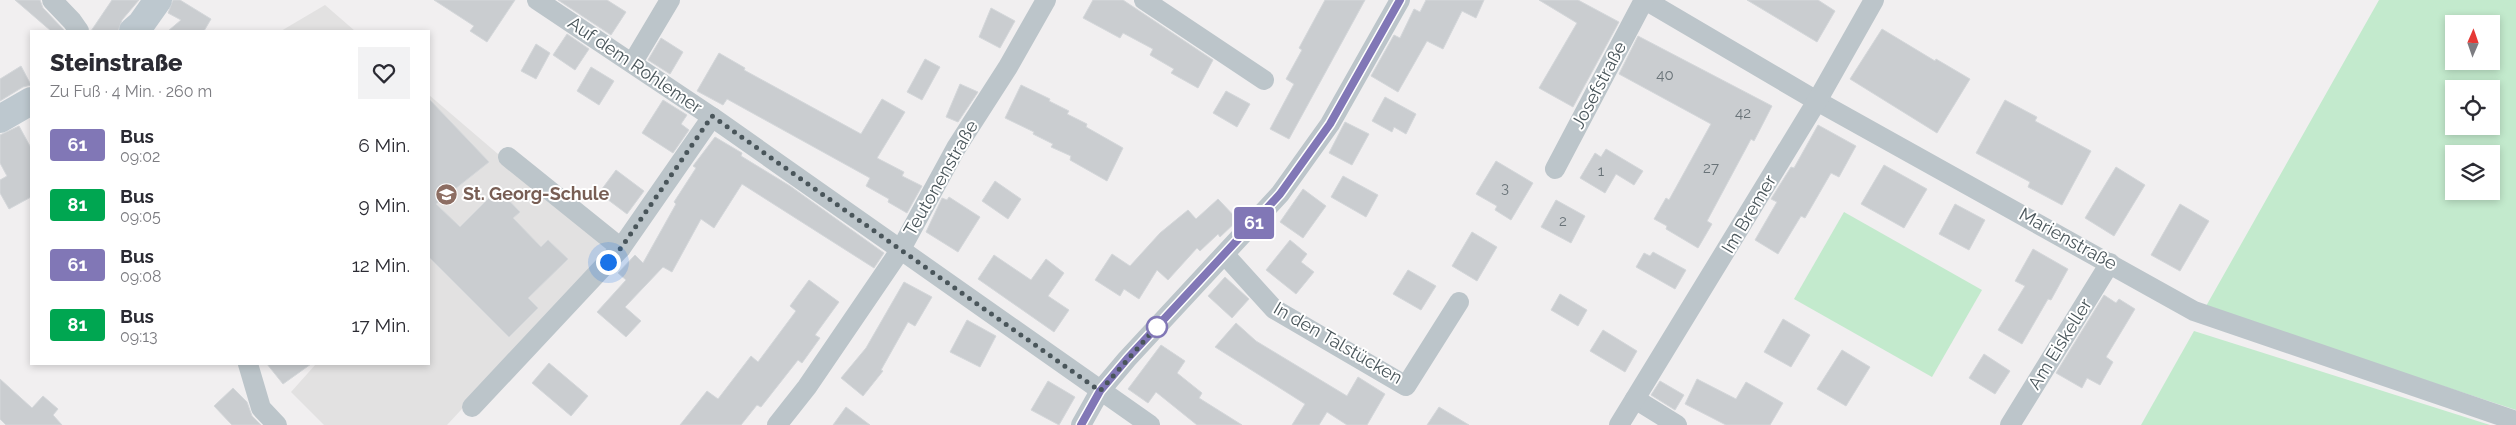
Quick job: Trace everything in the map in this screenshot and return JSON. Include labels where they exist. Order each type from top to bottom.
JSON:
[{"type":"street","points":[[52,0],[78,30]]},
{"type":"street","points":[[134,30],[141,24],[158,0]]},
{"type":"street","name":"Auf dem Rohlemer","points":[[537,0],[712,116],[1150,425]]},
{"type":"street","points":[[633,62],[670,0]]},
{"type":"street","name":"Teutonenstraße","points":[[776,425],[807,386],[901,249],[956,148],[1008,67],[1046,0]]},
{"type":"street","points":[[1144,0],[1264,80]]},
{"type":"street","points":[[1081,425],[1100,391],[1156,327],[1280,194],[1330,124],[1400,0]]},
{"type":"street","name":"Marienstraße","points":[[1645,0],[1817,101],[2194,311],[2516,421]]},
{"type":"street","name":"Josefstraße","points":[[1555,169],[1645,0]]},
{"type":"street","name":"Im Bremer","points":[[1619,425],[1817,101],[1874,0]]},
{"type":"street","points":[[0,119],[30,102]]},
{"type":"street","points":[[472,407],[621,248],[712,116]]},
{"type":"street","points":[[508,157],[621,248]]},
{"type":"street","name":"In den Talstücken","points":[[1225,255],[1274,309],[1406,386],[1459,302]]},
{"type":"street","name":"Am Eiskeller","points":[[2010,425],[2110,263]]},
{"type":"street","points":[[248,365],[261,408],[277,425]]},
{"type":"street","points":[[1635,399],[1677,425]]},
{"type":"shaded area","points":[[325,5],[354,30],[283,30]]},
{"type":"shaded area","points":[[430,96],[610,250],[447,425],[324,425],[291,392],[315,365],[430,365]]},
{"type":"green space","points":[[2379,0],[2516,0],[2516,410],[2205,308]]},
{"type":"green space","points":[[1844,212],[1982,290],[1932,377],[1794,299]]},
{"type":"green space","points":[[2194,331],[2490,425],[2141,425]]},
{"type":"building","points":[[15,0],[40,0],[43,8],[64,30],[50,30]]},
{"type":"building","points":[[112,0],[139,0],[122,20],[118,30],[92,30]]},
{"type":"building","points":[[173,0],[180,0],[211,19],[205,30],[169,30],[181,20],[168,13]]},
{"type":"building","points":[[434,0],[515,0],[487,42],[470,31],[474,26]]},
{"type":"building","points":[[558,0],[607,0],[626,12],[611,35]]},
{"type":"building","points":[[1093,0],[1123,0],[1213,60],[1198,88],[1171,73],[1174,69],[1150,55],[1153,49],[1123,33],[1120,38],[1083,18]]},
{"type":"building","points":[[1325,0],[1365,0],[1289,139],[1270,129],[1294,84],[1286,79],[1302,50],[1299,48]]},
{"type":"building","points":[[1426,0],[1484,0],[1476,18],[1462,11],[1443,49],[1427,41],[1398,92],[1371,76],[1394,35],[1400,38],[1414,9],[1420,12]]},
{"type":"building","points":[[1539,0],[1578,0],[1619,22],[1573,107],[1539,88],[1577,23]]},
{"type":"building","points":[[1747,0],[1818,0],[1835,11],[1817,42]]},
{"type":"building","points":[[991,8],[1015,21],[1000,48],[979,37]]},
{"type":"building","points":[[1882,29],[1935,61],[1936,59],[1970,79],[1937,133],[1850,79]]},
{"type":"building","points":[[567,34],[589,49],[575,70],[553,55]]},
{"type":"building","points":[[1638,36],[1772,106],[1754,141],[1751,139],[1707,221],[1712,224],[1698,248],[1666,229],[1667,226],[1654,219],[1666,198],[1669,200],[1711,124],[1619,74]]},
{"type":"building","points":[[661,38],[683,52],[670,74],[648,60]]},
{"type":"building","points":[[536,44],[550,53],[536,79],[521,71]]},
{"type":"building","points":[[719,53],[745,68],[744,70],[861,134],[882,99],[905,112],[877,158],[904,172],[902,176],[922,186],[907,213],[888,202],[889,199],[866,186],[870,178],[727,99],[723,105],[697,91]]},
{"type":"building","points":[[925,59],[940,67],[922,100],[907,92]]},
{"type":"building","points":[[21,66],[30,85],[23,87],[0,101],[0,79]]},
{"type":"building","points":[[591,67],[614,81],[599,105],[577,91]]},
{"type":"building","points":[[960,84],[978,92],[958,122],[946,117]]},
{"type":"building","points":[[1021,85],[1050,99],[1049,101],[1069,111],[1067,114],[1087,124],[1086,127],[1123,148],[1107,181],[1070,160],[1071,156],[1051,147],[1053,144],[1033,134],[1034,132],[1005,118]]},
{"type":"building","points":[[1226,91],[1250,104],[1237,127],[1213,113]]},
{"type":"building","points":[[1385,97],[1416,114],[1406,134],[1394,127],[1392,132],[1372,121]]},
{"type":"building","points":[[430,100],[489,162],[436,204],[460,227],[498,189],[520,212],[513,218],[541,247],[548,240],[568,259],[528,298],[538,308],[509,337],[430,258]]},
{"type":"building","points":[[663,100],[687,115],[681,124],[689,130],[673,153],[642,133]]},
{"type":"building","points":[[2005,100],[2037,117],[2035,121],[2091,151],[2062,205],[2028,187],[2030,182],[1976,153]]},
{"type":"building","points":[[1345,122],[1369,134],[1352,165],[1329,153]]},
{"type":"building","points":[[1818,125],[1856,146],[1839,177],[1831,173],[1805,218],[1801,216],[1778,254],[1755,240],[1777,202],[1771,199],[1791,167],[1794,168]]},
{"type":"building","points":[[19,126],[30,146],[30,198],[9,209],[0,193],[0,180],[7,176],[0,163],[0,135]]},
{"type":"building","points":[[715,137],[742,153],[741,156],[790,186],[884,253],[874,268],[742,184],[714,228],[701,219],[672,272],[663,267],[625,307],[641,321],[626,337],[597,312],[626,280],[618,273],[635,255],[643,263],[676,204],[674,202],[696,168],[693,166]]},
{"type":"building","points":[[1606,149],[1643,171],[1634,185],[1616,174],[1605,193],[1580,178],[1595,153],[1601,157]]},
{"type":"building","points":[[1496,161],[1533,183],[1511,220],[1495,210],[1497,206],[1476,194]]},
{"type":"building","points":[[1884,165],[1927,189],[1904,228],[1861,204]]},
{"type":"building","points":[[2116,167],[2145,185],[2114,236],[2085,218]]},
{"type":"building","points":[[616,170],[644,191],[627,214],[599,193]]},
{"type":"building","points":[[1343,176],[1378,195],[1366,217],[1331,197]]},
{"type":"building","points":[[995,181],[1021,199],[1008,219],[982,201]]},
{"type":"building","points":[[1303,189],[1326,206],[1303,238],[1280,222]]},
{"type":"building","points":[[949,197],[980,217],[958,252],[926,232],[942,198],[947,200]]},
{"type":"building","points":[[1218,199],[1238,220],[1220,237],[1218,234],[1200,251],[1197,248],[1168,280],[1157,270],[1139,299],[1124,289],[1120,296],[1095,280],[1112,254],[1130,266],[1160,233],[1188,210],[1196,219]]},
{"type":"building","points":[[1556,200],[1585,216],[1571,243],[1541,227]]},
{"type":"building","points":[[1955,204],[1985,220],[1969,250],[1939,234]]},
{"type":"building","points":[[2180,204],[2209,221],[2180,271],[2151,255]]},
{"type":"building","points":[[1472,232],[1497,247],[1477,281],[1452,266]]},
{"type":"building","points":[[1290,240],[1307,254],[1301,262],[1314,272],[1296,294],[1266,270]]},
{"type":"building","points":[[2033,249],[2068,269],[2051,300],[2048,299],[2022,344],[1998,330],[2025,286],[2015,281]]},
{"type":"building","points":[[1653,252],[1686,270],[1675,289],[1636,267],[1644,253],[1650,256]]},
{"type":"building","points":[[994,255],[1031,280],[1046,259],[1064,273],[1048,296],[1069,310],[1054,332],[978,279]]},
{"type":"building","points":[[1408,270],[1436,286],[1421,310],[1393,294]]},
{"type":"building","points":[[1225,277],[1249,299],[1232,318],[1208,296]]},
{"type":"building","points":[[809,280],[839,302],[815,335],[820,338],[802,363],[798,360],[761,407],[757,405],[741,425],[680,425],[707,391],[718,399],[751,356],[758,362],[796,311],[790,306]]},
{"type":"building","points":[[904,282],[932,297],[915,326],[908,322],[881,370],[883,371],[863,396],[841,378],[866,348]]},
{"type":"building","points":[[1560,294],[1587,310],[1578,326],[1551,310]]},
{"type":"building","points":[[2104,295],[2116,303],[2119,299],[2135,309],[2106,357],[2113,362],[2100,385],[2087,378],[2082,388],[2056,373]]},
{"type":"building","points":[[1783,319],[1810,335],[1791,367],[1764,352]]},
{"type":"building","points":[[967,320],[996,336],[980,367],[950,352]]},
{"type":"building","points":[[1236,323],[1256,341],[1347,396],[1358,377],[1385,394],[1367,425],[1347,425],[1327,412],[1319,425],[1292,425],[1305,404],[1215,347]]},
{"type":"building","points":[[1603,330],[1637,351],[1625,372],[1590,351]]},
{"type":"building","points":[[1161,345],[1185,361],[1177,373],[1202,393],[1199,398],[1242,425],[1197,425],[1156,392],[1148,403],[1128,389]]},
{"type":"building","points":[[1842,350],[1870,367],[1846,406],[1817,389]]},
{"type":"building","points":[[1984,354],[2010,371],[1995,394],[1969,378]]},
{"type":"building","points":[[549,363],[588,396],[571,416],[532,383]]},
{"type":"building","points":[[268,365],[310,365],[283,384]]},
{"type":"building","points":[[0,379],[32,408],[43,396],[58,409],[53,415],[62,425],[6,425],[0,419]]},
{"type":"building","points":[[1697,379],[1736,399],[1746,382],[1783,403],[1770,425],[1726,425],[1685,404]]},
{"type":"building","points":[[1048,381],[1075,397],[1059,425],[1031,410]]},
{"type":"building","points":[[1660,381],[1684,395],[1675,410],[1651,395]]},
{"type":"building","points":[[233,388],[247,402],[252,416],[261,425],[232,425],[214,406]]},
{"type":"building","points":[[846,407],[870,425],[833,425]]},
{"type":"building","points":[[1439,407],[1469,425],[1427,425]]},
{"type":"bus line","name":"61","points":[[1081,425],[1100,391],[1127,359],[1280,194],[1330,124],[1400,0]]},
{"type":"place","name":"St. Georg-Schule","points":[[447,194]]},
{"type":"route","points":[[608,262],[621,248],[712,116],[1100,391],[1159,324],[1157,327]]}]
